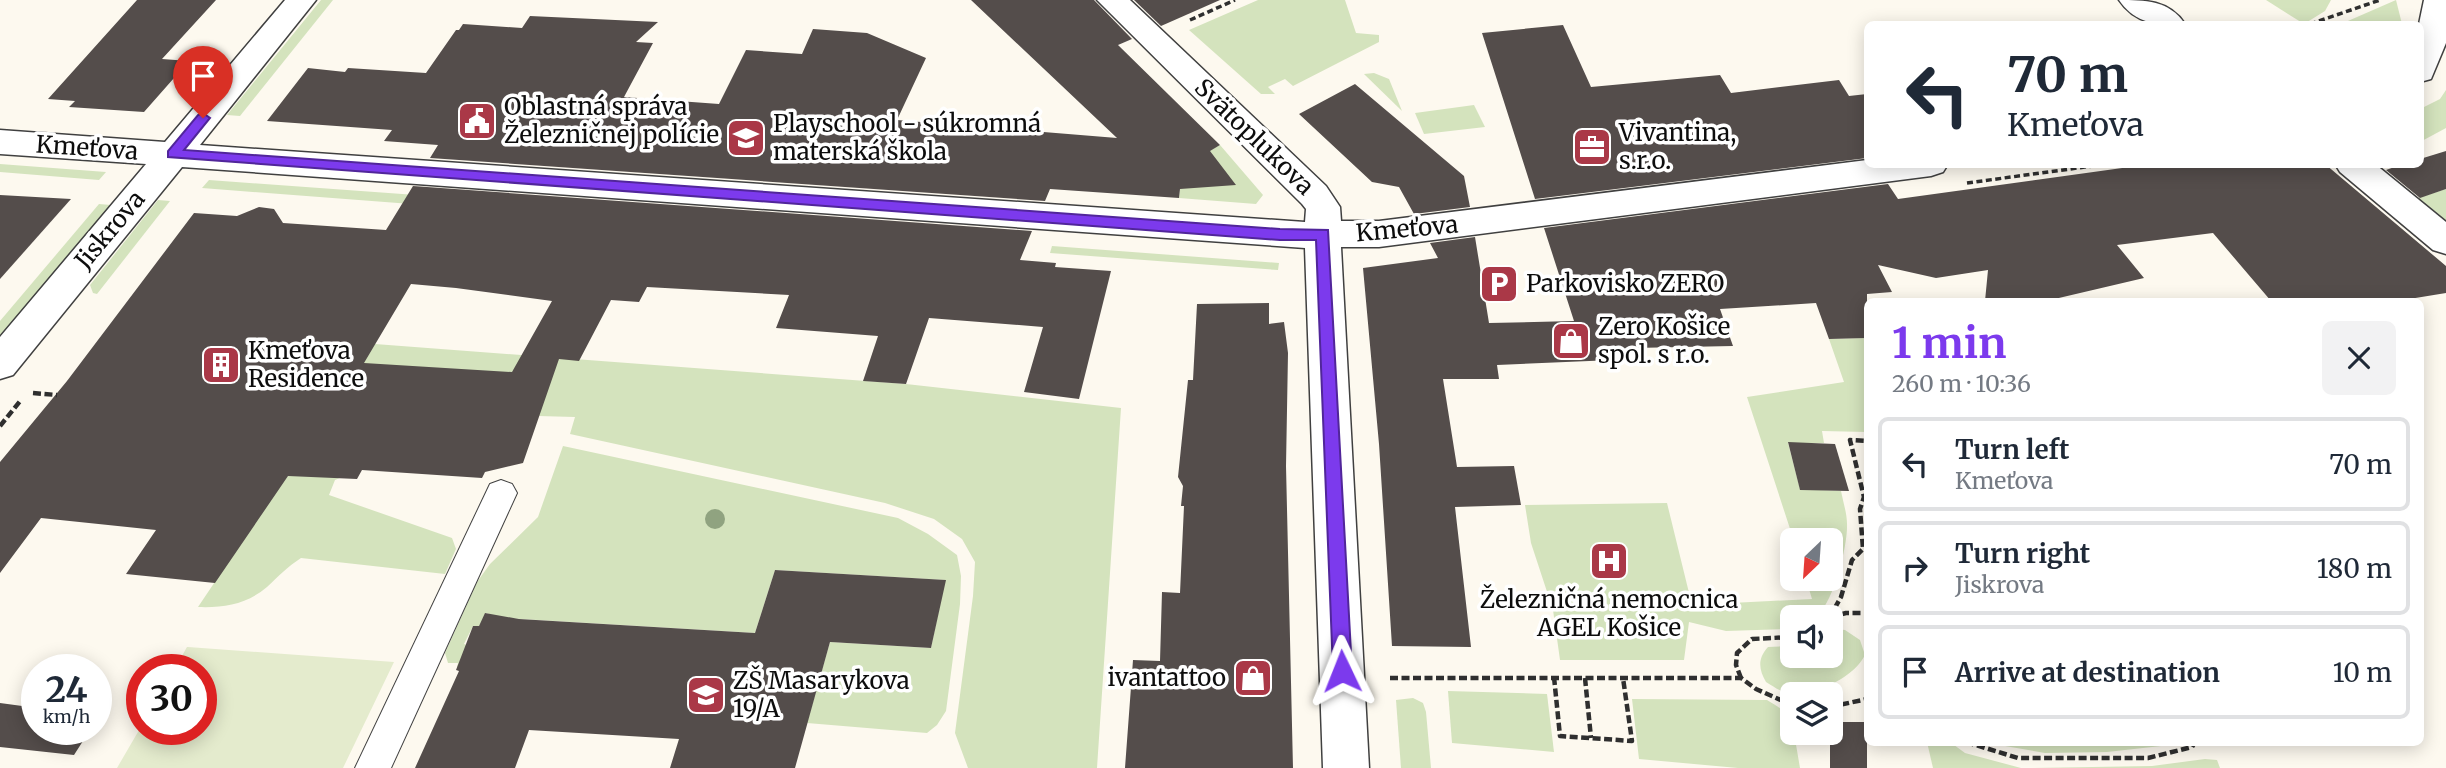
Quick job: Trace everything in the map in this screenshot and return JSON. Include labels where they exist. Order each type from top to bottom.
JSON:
[{"type":"street","name":"Jiskrova","points":[[0,364],[301,0]]},
{"type":"street","name":"Svätoplukova","points":[[1112,0],[1314,195],[1323,207],[1346,768]]},
{"type":"street","points":[[2134,0],[2166,21]]},
{"type":"street","points":[[2424,61],[2439,0]]},
{"type":"street","name":"Kmeťova","points":[[0,142],[1266,234],[1378,234],[1482,223],[1901,168]]},
{"type":"street","points":[[2357,168],[2446,241]]},
{"type":"lane","points":[[373,768],[501,493]]},
{"type":"path","points":[[1186,22],[1235,0]]},
{"type":"path","points":[[2319,21],[2380,0]]},
{"type":"path","points":[[0,426],[35,383]]},
{"type":"path","points":[[27,393],[57,395]]},
{"type":"path","points":[[1864,441],[1850,440],[1864,497],[1860,509],[1864,541]]},
{"type":"path","points":[[1836,605],[1852,560],[1864,550]]},
{"type":"path","points":[[1843,614],[1864,613]]},
{"type":"path","points":[[1780,638],[1752,639],[1737,653],[1736,665],[1741,678],[1756,689],[1780,700]]},
{"type":"path","points":[[1394,677],[1741,678]]},
{"type":"path","points":[[1554,677],[1560,736],[1632,741],[1623,678]]},
{"type":"path","points":[[1585,678],[1591,738]]},
{"type":"path","points":[[1843,704],[1864,700]]},
{"type":"path","points":[[1979,746],[2018,758],[2148,758],[2193,746]]},
{"type":"green space","points":[[321,0],[333,0],[240,116],[227,115]]},
{"type":"green space","points":[[1258,0],[1345,0],[1356,33],[1379,35],[1379,42],[1293,86],[1285,79],[1268,87],[1275,94],[1261,94],[1189,30]]},
{"type":"green space","points":[[2266,0],[2331,0],[2325,11],[2309,21],[2299,21]]},
{"type":"green space","points":[[2396,0],[2401,21],[2348,21]]},
{"type":"green space","points":[[1374,73],[1389,79],[1402,111],[1364,74]]},
{"type":"green space","points":[[2446,90],[2446,128],[2424,140],[2424,107],[2440,99]]},
{"type":"green space","points":[[1474,105],[1485,127],[1424,134],[1415,113]]},
{"type":"green space","points":[[1220,145],[1263,195],[1256,204],[1179,198],[1180,188],[1214,185],[1205,153]]},
{"type":"green space","points":[[0,164],[106,172],[99,180],[0,172]]},
{"type":"green space","points":[[209,180],[416,195],[411,204],[202,188]]},
{"type":"green space","points":[[2446,189],[2446,221],[2418,198]]},
{"type":"green space","points":[[158,200],[170,201],[97,294],[93,293],[90,285]]},
{"type":"green space","points":[[99,204],[111,205],[0,338],[0,321]]},
{"type":"green space","points":[[1052,246],[1279,263],[1278,270],[1050,253]]},
{"type":"green space","points":[[1864,338],[1864,432],[1822,431],[1824,443],[1788,443],[1800,489],[1841,491],[1847,520],[1843,558],[1843,528],[1790,528],[1747,397],[1844,382],[1829,339]]},
{"type":"green space","points":[[375,344],[906,384],[1121,408],[1097,768],[968,768],[955,733],[975,562],[962,539],[934,519],[885,503],[570,434],[575,417],[538,416],[548,387],[335,480],[329,495],[452,538],[456,549],[445,574],[301,558],[259,593],[243,601],[226,606],[198,607]]},
{"type":"green space","points":[[563,446],[898,518],[928,534],[957,555],[961,576],[960,604],[946,711],[937,725],[927,733],[807,723],[830,642],[931,648],[945,580],[775,570],[755,633],[488,617],[489,614],[486,613],[479,626],[473,626],[464,644],[470,646],[461,667],[457,667],[458,663],[448,663],[445,653],[477,582],[490,564],[538,517]]},
{"type":"green space","points":[[1667,503],[1692,605],[1812,599],[1810,592],[1831,592],[1826,605],[1780,605],[1780,629],[1726,631],[1689,622],[1684,660],[1560,660],[1553,610],[1531,543],[1525,505]]},
{"type":"green space","points":[[1845,630],[1860,640],[1864,657],[1852,671],[1835,682],[1780,682],[1780,690],[1766,682],[1762,673],[1760,664],[1768,647],[1780,646],[1780,668],[1843,668]]},
{"type":"green space","points":[[187,647],[394,662],[343,768],[117,768],[130,745],[217,745],[217,654],[183,654]]},
{"type":"green space","points":[[1448,691],[1547,694],[1554,752],[1452,743]]},
{"type":"green space","points":[[1413,698],[1423,703],[1426,712],[1431,768],[1401,768],[1396,700]]},
{"type":"green space","points":[[1632,699],[1767,700],[1780,708],[1780,745],[1796,745],[1800,768],[1738,768],[1639,759]]},
{"type":"green space","points":[[1928,746],[1955,746],[1965,753],[2021,768],[1933,768]]},
{"type":"green space","points":[[2005,746],[2161,746],[2107,752],[2045,753]]},
{"type":"green space","points":[[2217,760],[2220,768],[2027,768],[2152,766]]},
{"type":"building","points":[[137,0],[216,0],[162,59],[189,61],[144,112],[69,107],[75,101],[48,99]]},
{"type":"building","points":[[971,0],[1094,0],[1132,39],[1118,45],[1220,145],[1210,151],[1236,185],[1180,189],[1179,198],[1050,189],[1045,201],[430,158],[438,145],[384,141],[392,130],[267,121],[308,68],[345,72],[348,68],[426,73],[463,24],[522,28],[530,16],[658,22],[636,42],[653,43],[624,97],[719,104],[746,50],[802,54],[813,29],[867,33],[926,58],[897,120],[1117,138]]},
{"type":"building","points":[[1134,0],[1220,0],[1161,26]]},
{"type":"building","points":[[1563,25],[1591,87],[1720,75],[1731,93],[1839,80],[1849,96],[1864,94],[1864,158],[1535,199],[1482,33]]},
{"type":"building","points":[[1355,84],[1464,176],[1470,207],[1414,214],[1399,187],[1372,182],[1299,114]]},
{"type":"building","points":[[2446,151],[2446,189],[2420,198],[2386,170],[2424,168],[2424,158]]},
{"type":"building","points":[[2122,168],[2330,168],[2446,266],[2446,293],[2415,298],[2268,298],[2213,233],[2117,245],[2144,278],[2059,298],[1985,298],[1988,270],[1936,278],[1878,265],[1892,292],[1867,294],[1867,298],[1864,298],[1864,338],[1829,339],[1816,303],[1720,309],[1733,346],[1633,348],[1637,359],[1497,365],[1499,379],[1443,379],[1457,467],[1514,466],[1521,505],[1455,507],[1471,647],[1392,646],[1379,444],[1363,268],[1438,258],[1430,243],[1475,237],[1489,323],[1574,321],[1544,228],[1888,184],[1898,199]]},
{"type":"building","points":[[413,186],[1032,231],[1020,260],[1056,263],[1055,267],[1111,271],[1079,399],[1024,392],[1043,327],[929,318],[906,384],[863,381],[878,336],[776,328],[789,295],[647,287],[639,302],[611,300],[579,361],[559,359],[523,463],[485,472],[482,478],[362,470],[357,479],[288,476],[215,583],[126,574],[156,530],[41,518],[0,573],[0,462],[67,381],[194,213],[237,216],[259,207],[274,209],[283,223],[386,230]],"holes":[[[411,284],[552,301],[512,372],[364,363]]]},
{"type":"building","points":[[0,195],[71,199],[0,279]]},
{"type":"building","points":[[1269,303],[1269,324],[1284,322],[1288,353],[1286,466],[1293,768],[1125,768],[1133,660],[1160,661],[1162,592],[1180,593],[1184,506],[1181,506],[1183,486],[1178,477],[1188,380],[1193,380],[1197,304]]},
{"type":"building","points":[[1788,442],[1835,444],[1849,491],[1800,490]]},
{"type":"building","points":[[775,570],[946,580],[931,648],[830,642],[795,768],[670,768],[679,739],[529,730],[515,768],[415,768],[459,671],[456,670],[473,626],[479,626],[485,613],[519,619],[755,633]]},
{"type":"building","points":[[0,703],[21,706],[21,745],[80,745],[74,755],[0,747]]},
{"type":"building","points":[[1843,722],[1864,722],[1867,768],[1830,768],[1830,745],[1843,745]]},
{"type":"place","name":"Oblastná správa Železničnej polície","points":[[477,121]]},
{"type":"place","name":"Playschool - súkromná materská škola","points":[[746,138]]},
{"type":"place","name":"Vivantina, s.r.o.","points":[[1592,147]]},
{"type":"place","name":"Parkovisko ZERO","points":[[1499,284]]},
{"type":"place","name":"Zero Košice spol. s r.o.","points":[[1571,341]]},
{"type":"place","name":"Kmeťova Residence","points":[[221,365]]},
{"type":"place","name":"Železničná nemocnica AGEL Košice","points":[[1609,561]]},
{"type":"place","name":"ivantattoo","points":[[1253,678]]},
{"type":"place","name":"ZŠ Masarykova 19/A","points":[[706,695]]},
{"type":"route","points":[[203,118],[173,154],[1280,234],[1323,234],[1342,671]]}]
